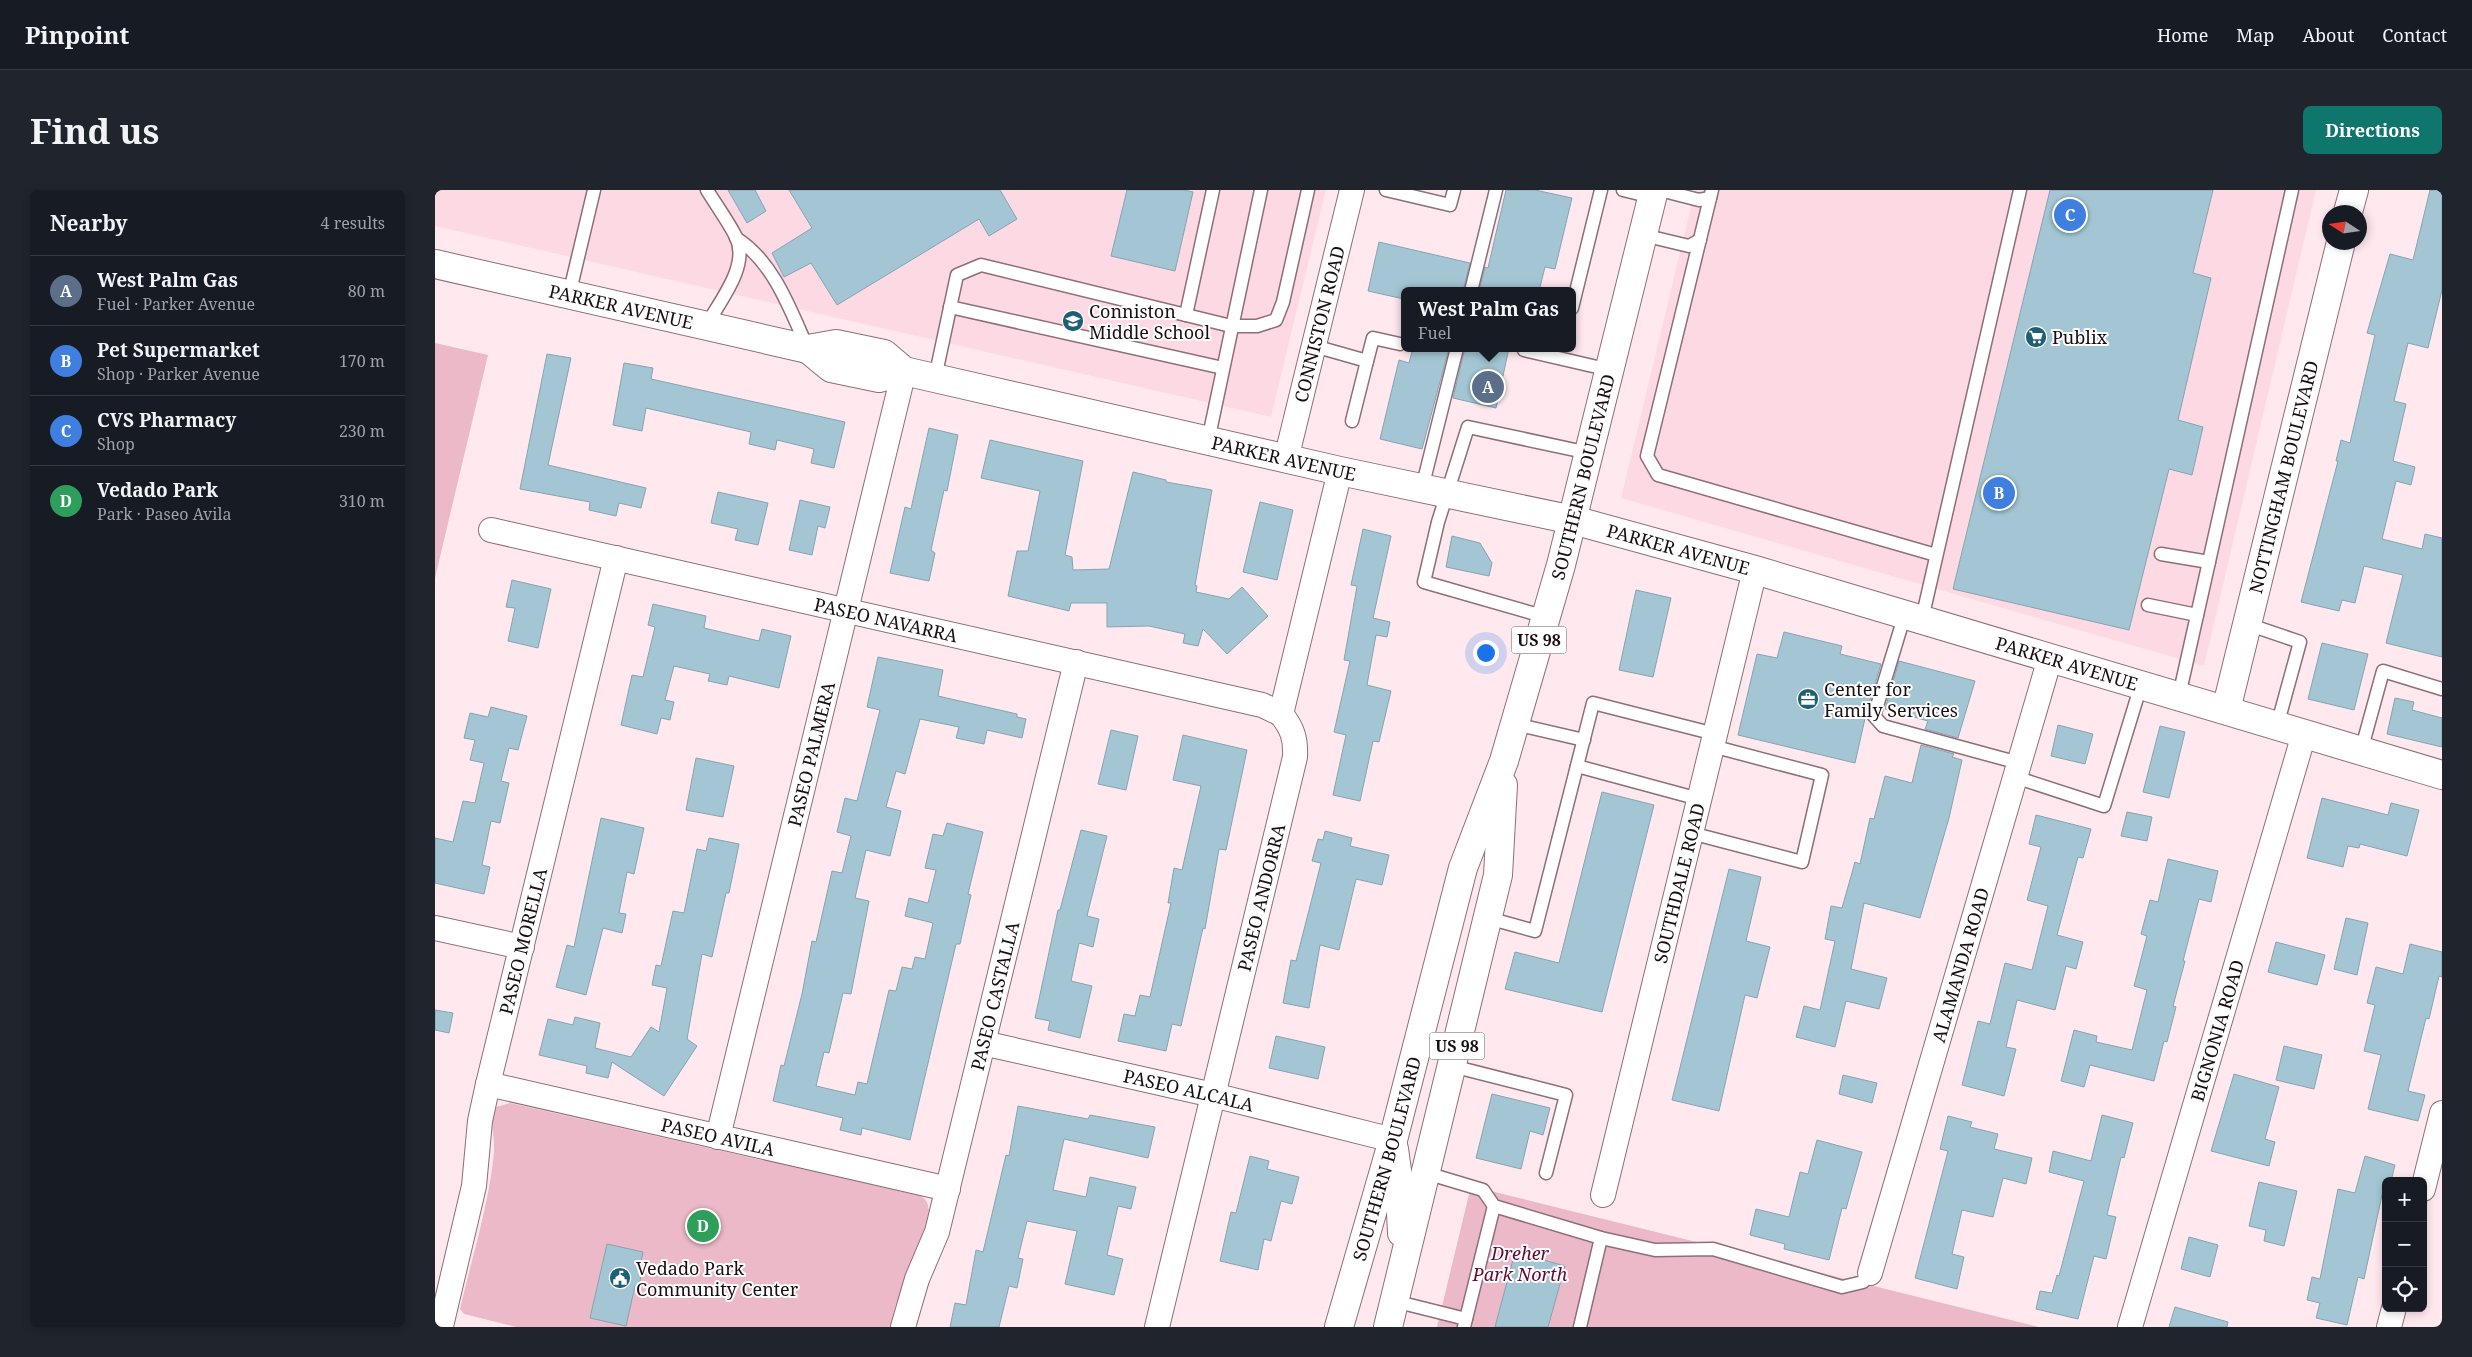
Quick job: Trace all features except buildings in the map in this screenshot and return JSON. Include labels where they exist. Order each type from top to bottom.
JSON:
[{"type":"street","name":"CONNISTON ROAD","points":[[1286,459],[1351,190]]},
{"type":"street","points":[[2351,205],[2354,190]]},
{"type":"street","name":"SOUTHERN BOULEVARD","points":[[1339,1327],[1393,1140],[1463,868],[1504,761],[1546,617],[1573,520],[1655,192]]},
{"type":"street","name":"NOTTINGHAM BOULEVARD","points":[[2226,710],[2339,250]]},
{"type":"street","name":"PARKER AVENUE","points":[[435,264],[808,349],[836,344],[884,354],[904,371],[1286,459],[1573,520],[1755,570],[2442,775]]},
{"type":"street","name":"PASEO PALMERA","points":[[718,1136],[904,371]]},
{"type":"street","points":[[1281,714],[1340,471]]},
{"type":"street","name":"PASEO NAVARRA","points":[[491,530],[1263,705],[1281,714]]},
{"type":"street","name":"PASEO MORELLA","points":[[440,1326],[474,1186],[480,1121],[488,1084],[616,558]]},
{"type":"street","name":"SOUTHDALE ROAD","points":[[1603,1195],[1755,570]]},
{"type":"street","name":"ALAMANDA ROAD","points":[[1870,1273],[2050,658]]},
{"type":"street","name":"PASEO CASTALLA","points":[[903,1327],[917,1279],[937,1232],[1075,662]]},
{"type":"street","name":"PASEO ANDORRA","points":[[1157,1327],[1295,757],[1296,743],[1292,729],[1281,714]]},
{"type":"street","name":"BIGNONIA ROAD","points":[[2130,1327],[2304,734]]},
{"type":"street","name":"SOUTHERN BOULEVARD","points":[[1391,1314],[1498,875],[1504,761]]},
{"type":"street","points":[[435,928],[522,947]]},
{"type":"street","name":"PASEO ALCALA","points":[[983,1043],[1213,1095],[1393,1140]]},
{"type":"street","name":"PASEO AVILA","points":[[488,1084],[948,1189]]},
{"type":"street","points":[[2426,1177],[2442,1113]]},
{"type":"street","points":[[1393,1140],[1400,1192],[1403,1264]]},
{"type":"street","points":[[2389,1327],[2393,1312]]},
{"type":"lane","points":[[569,294],[594,190]]},
{"type":"lane","points":[[705,326],[737,270],[740,254],[737,238],[707,190]]},
{"type":"lane","points":[[1186,314],[1213,190]]},
{"type":"lane","points":[[1208,441],[1261,190]]},
{"type":"lane","points":[[935,378],[957,275],[981,265],[1231,326],[1257,326],[1276,320],[1283,302],[1308,190]]},
{"type":"lane","points":[[1392,191],[1451,205],[1454,190]]},
{"type":"lane","points":[[1472,287],[1496,190]]},
{"type":"lane","points":[[1576,292],[1601,190]]},
{"type":"lane","points":[[1623,190],[1655,192],[1699,200],[1711,194]]},
{"type":"lane","points":[[2020,190],[1936,555],[1874,716],[1883,726],[2017,770],[2104,806],[2141,685]]},
{"type":"lane","points":[[2179,696],[2292,190]]},
{"type":"lane","points":[[1711,194],[1647,456],[1658,475],[1936,555]]},
{"type":"lane","points":[[1643,235],[1689,246],[1701,240]]},
{"type":"lane","points":[[737,238],[751,248],[781,290],[808,349]]},
{"type":"lane","points":[[950,307],[1223,368]]},
{"type":"lane","points":[[1352,421],[1373,338],[1401,344]]},
{"type":"lane","points":[[1313,346],[1367,361]]},
{"type":"lane","points":[[1456,352],[1435,490],[1425,582],[1546,617]]},
{"type":"lane","points":[[1533,352],[1610,370]]},
{"type":"lane","points":[[1435,490],[1468,427],[1589,453]]},
{"type":"lane","points":[[2161,554],[2209,562]]},
{"type":"lane","points":[[2148,605],[2197,615]]},
{"type":"lane","points":[[2247,624],[2300,642],[2277,726]]},
{"type":"lane","points":[[2361,751],[2383,671],[2442,689]]},
{"type":"lane","points":[[1488,918],[1535,931],[1593,703],[1822,775],[1802,862],[1691,833]]},
{"type":"lane","points":[[1515,724],[1584,740]]},
{"type":"lane","points":[[1577,766],[1699,800]]},
{"type":"lane","points":[[1451,1066],[1566,1094],[1546,1173]]},
{"type":"lane","points":[[1426,1173],[1483,1190],[1494,1206],[1601,1238],[1655,1250],[1713,1249],[1841,1287],[1863,1282],[1870,1273]]},
{"type":"lane","points":[[1391,1314],[1465,1323],[1494,1206]]},
{"type":"lane","points":[[1580,1327],[1601,1238]]},
{"type":"shaded area","name":"Conniston Middle School","points":[[435,190],[1326,190],[1271,417],[435,226]]},
{"type":"shaded area","points":[[1695,190],[2316,190],[2204,666],[1621,498]]},
{"type":"green space","points":[[435,343],[488,355],[435,578]]},
{"type":"green space","points":[[510,1103],[921,1196],[927,1203],[929,1215],[927,1229],[916,1260],[896,1304],[890,1327],[516,1327],[464,1314],[460,1309],[492,1172],[494,1112],[496,1107]]},
{"type":"green space","name":"Dreher Park North","points":[[1471,1186],[2039,1327],[1437,1327]]},
{"type":"place","name":"CVS Pharmacy","points":[[2070,215]]},
{"type":"place","name":"Conniston Middle School","points":[[1073,321]]},
{"type":"place","name":"Publix","points":[[2036,337]]},
{"type":"place","name":"West Palm Gas","points":[[1488,387]]},
{"type":"place","name":"Pet Supermarket","points":[[1999,493]]},
{"type":"place","name":"Center for Family Services","points":[[1808,699]]},
{"type":"place","name":"Vedado Park","points":[[703,1226]]},
{"type":"place","name":"Vedado Park Community Center","points":[[620,1278]]}]
